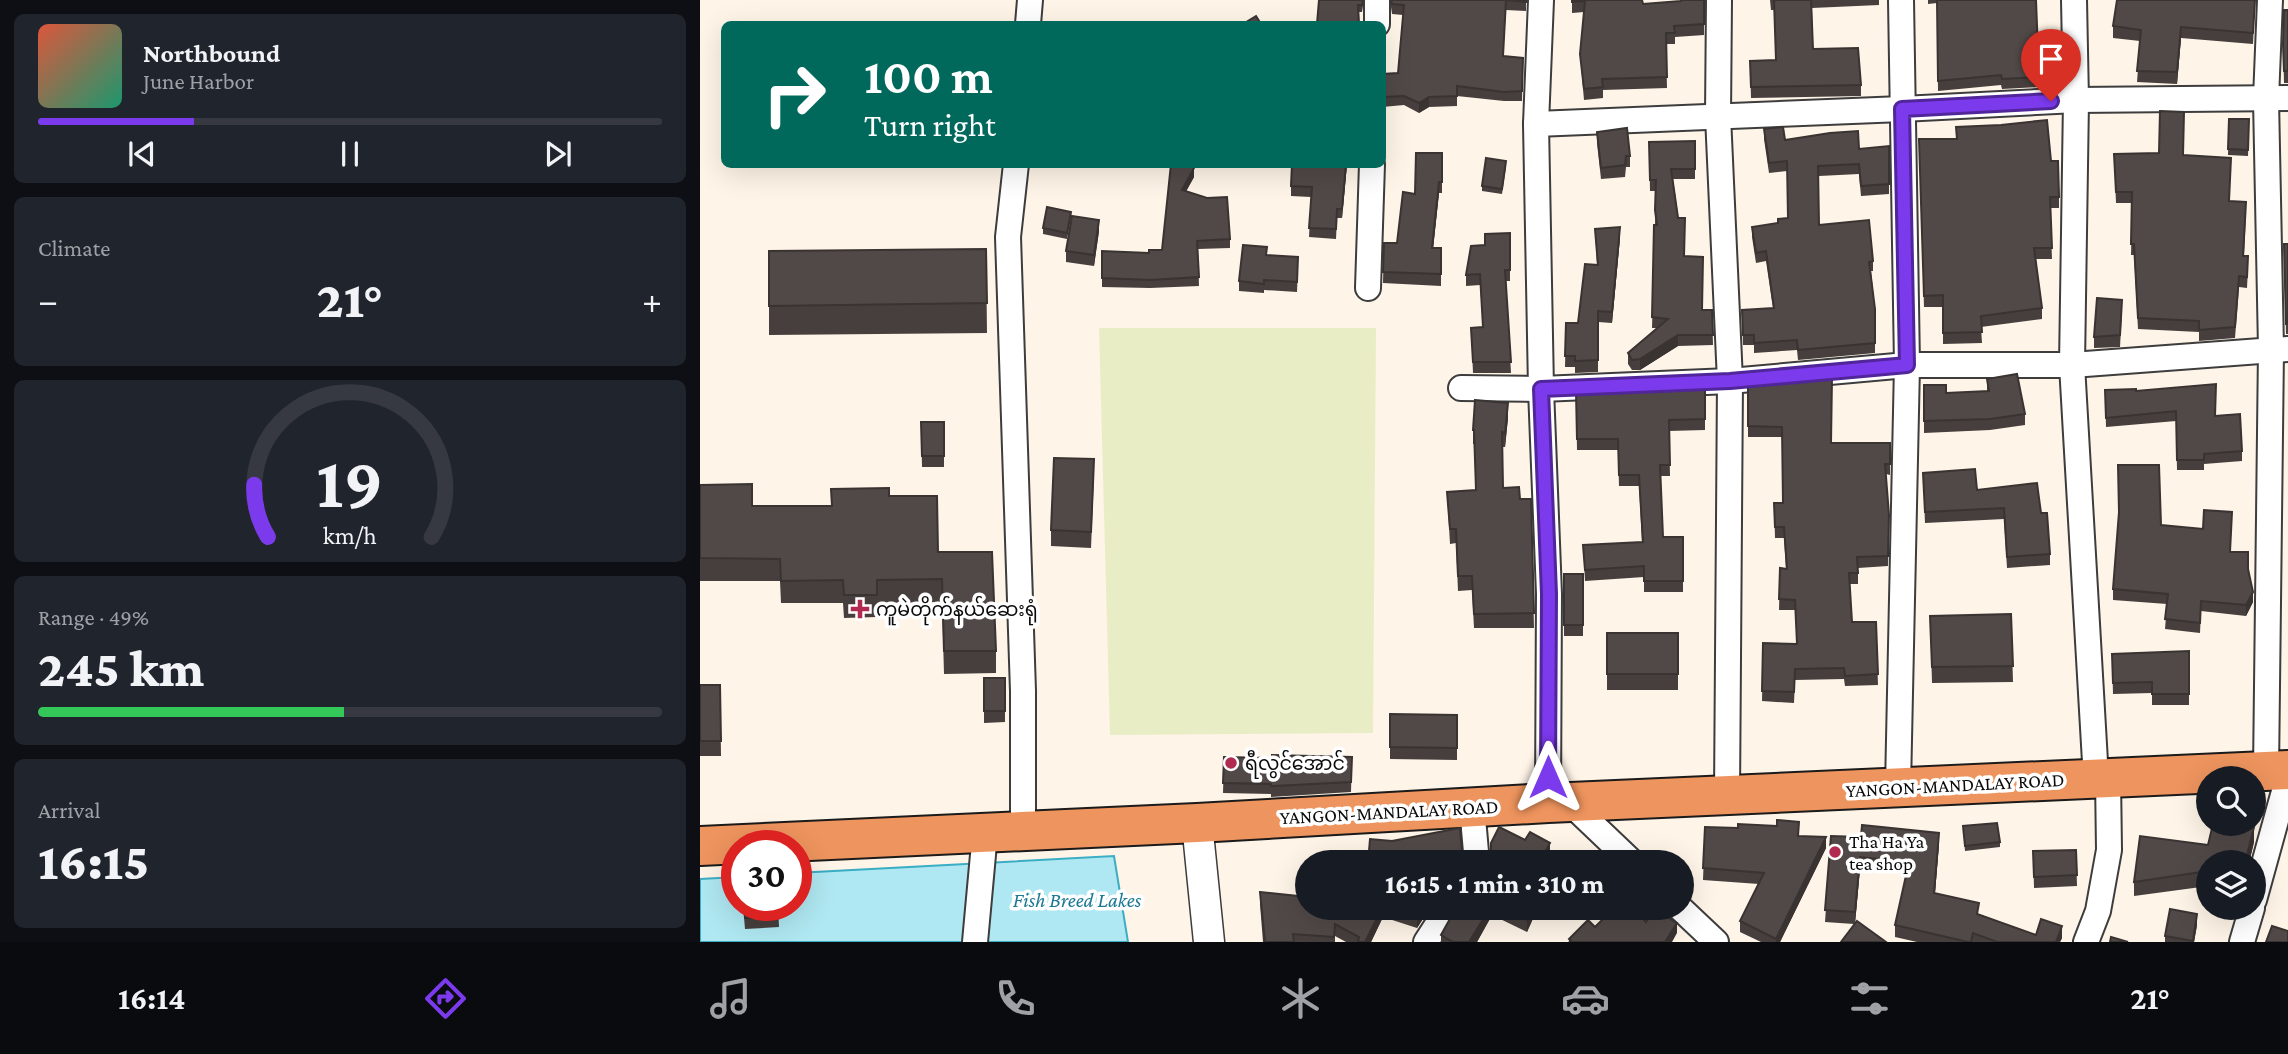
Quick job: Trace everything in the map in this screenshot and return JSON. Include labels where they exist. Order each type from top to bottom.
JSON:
[{"type":"highway","name":"YANGON-MANDALAY ROAD","points":[[700,846],[1197,823],[1559,802],[2281,773]]},
{"type":"street","points":[[1028,21],[1030,0]]},
{"type":"street","points":[[1377,0],[1377,21]]},
{"type":"street","points":[[1541,0],[1536,124],[1541,389],[1559,802],[1617,850]]},
{"type":"street","points":[[1719,0],[1718,116],[1730,381],[1727,796]]},
{"type":"street","points":[[1898,788],[1907,365],[1901,0]]},
{"type":"street","points":[[2074,0],[2076,100],[2072,365],[2109,850],[2098,911],[2086,942]]},
{"type":"street","points":[[2265,850],[2281,773],[2277,98],[2270,0]]},
{"type":"street","points":[[1536,124],[2076,100],[2277,98]]},
{"type":"street","points":[[1016,168],[1008,237],[1023,691],[1023,831]]},
{"type":"street","points":[[1368,288],[1372,168]]},
{"type":"street","points":[[1461,388],[1541,389],[1730,381],[1907,365],[2072,365],[2279,349]]},
{"type":"street","points":[[1472,807],[1476,850]]},
{"type":"street","points":[[1197,823],[1209,942]]},
{"type":"street","points":[[975,942],[985,833]]},
{"type":"street","points":[[1426,942],[1440,920]]},
{"type":"street","points":[[1693,920],[1716,942]]},
{"type":"street","points":[[2242,942],[2248,920]]},
{"type":"green space","points":[[1099,328],[1376,328],[1373,733],[1110,735]]},
{"type":"water","name":"Fish Breed Lakes","points":[[1114,856],[1128,942],[700,942],[700,879],[721,878],[721,921],[812,921],[812,872]]},
{"type":"building","points":[[1319,0],[1363,0],[1362,5],[1358,5],[1359,21],[1317,21]]},
{"type":"building","points":[[1391,0],[1506,0],[1503,56],[1523,58],[1522,91],[1504,92],[1457,86],[1457,96],[1429,97],[1419,103],[1404,96],[1386,97],[1386,74],[1398,73],[1404,5],[1392,4]]},
{"type":"building","points":[[1572,0],[1642,0],[1643,4],[1704,0],[1704,24],[1674,26],[1675,33],[1666,33],[1667,77],[1602,79],[1603,87],[1584,89],[1580,54],[1585,1]]},
{"type":"building","points":[[1774,0],[1811,0],[1813,49],[1858,48],[1861,85],[1751,87],[1750,61],[1776,60]]},
{"type":"building","points":[[1937,0],[2036,0],[2039,77],[2002,79],[2001,75],[1938,81]]},
{"type":"building","points":[[2117,0],[2255,0],[2253,33],[2181,27],[2177,72],[2137,71],[2141,30],[2113,26]]},
{"type":"building","points":[[2284,10],[2288,10],[2288,71],[2284,71]]},
{"type":"building","points":[[2160,111],[2184,112],[2183,155],[2231,158],[2229,201],[2246,202],[2243,256],[2248,256],[2247,277],[2239,276],[2235,327],[2199,330],[2199,321],[2138,318],[2134,244],[2131,244],[2132,192],[2116,192],[2114,154],[2159,153]]},
{"type":"building","points":[[2229,119],[2249,119],[2248,150],[2228,149]]},
{"type":"building","points":[[2047,120],[2051,161],[2058,161],[2059,197],[2050,197],[2052,248],[2034,248],[2042,308],[1981,316],[1982,332],[1943,333],[1943,295],[1924,296],[1919,139],[1957,139],[1956,127]]},
{"type":"building","points":[[1783,127],[1785,140],[1858,131],[1859,149],[1889,146],[1889,184],[1861,186],[1859,164],[1818,166],[1819,225],[1869,220],[1875,343],[1798,350],[1797,340],[1754,343],[1754,335],[1743,335],[1742,310],[1774,308],[1766,251],[1756,253],[1752,227],[1778,223],[1778,219],[1788,218],[1787,161],[1769,163],[1764,129]]},
{"type":"building","points":[[1627,128],[1630,156],[1626,156],[1625,165],[1601,168],[1597,132]]},
{"type":"building","points":[[1695,141],[1695,169],[1671,169],[1678,218],[1685,218],[1684,256],[1703,257],[1702,310],[1712,310],[1713,335],[1678,335],[1640,359],[1632,360],[1628,353],[1668,319],[1652,317],[1654,225],[1657,225],[1656,180],[1650,180],[1649,142]]},
{"type":"building","points":[[1416,153],[1442,153],[1442,182],[1439,182],[1432,248],[1441,248],[1441,274],[1383,272],[1384,243],[1397,243],[1403,192],[1415,194]]},
{"type":"building","points":[[1486,158],[1506,161],[1502,189],[1482,186]]},
{"type":"building","points":[[1171,168],[1194,168],[1182,190],[1207,198],[1227,197],[1230,239],[1197,241],[1199,277],[1150,280],[1102,278],[1102,251],[1149,253],[1149,250],[1162,250]]},
{"type":"building","points":[[1292,168],[1346,168],[1342,209],[1337,209],[1336,229],[1309,228],[1312,187],[1291,186]]},
{"type":"building","points":[[1047,207],[1071,212],[1067,233],[1043,228]]},
{"type":"building","points":[[1072,216],[1099,220],[1094,255],[1066,251]]},
{"type":"building","points":[[1620,227],[1612,312],[1598,311],[1598,360],[1575,361],[1575,356],[1565,356],[1566,323],[1578,323],[1585,264],[1598,265],[1595,229]]},
{"type":"building","points":[[1510,233],[1510,270],[1505,270],[1511,362],[1473,362],[1471,328],[1483,327],[1480,274],[1466,275],[1471,246],[1485,245],[1485,234]]},
{"type":"building","points":[[2284,244],[2288,244],[2288,324],[2286,324]]},
{"type":"building","points":[[1243,245],[1267,247],[1266,255],[1298,257],[1297,282],[1264,280],[1264,284],[1239,281]]},
{"type":"building","points":[[986,249],[987,303],[769,306],[769,251]]},
{"type":"building","points":[[2097,298],[2122,300],[2120,335],[2094,337]]},
{"type":"building","points":[[2017,374],[2025,414],[1990,419],[1924,421],[1924,385],[1946,385],[1946,393],[1989,391],[1987,379]]},
{"type":"building","points":[[1832,376],[1831,443],[1890,443],[1890,464],[1885,464],[1889,515],[1888,556],[1857,557],[1858,573],[1849,573],[1852,622],[1876,622],[1878,674],[1845,676],[1844,668],[1795,669],[1794,692],[1762,691],[1763,643],[1797,644],[1795,600],[1779,599],[1780,568],[1787,569],[1784,527],[1775,527],[1774,503],[1783,503],[1782,427],[1748,426],[1748,384]]},
{"type":"building","points":[[2216,384],[2215,416],[2240,414],[2242,451],[2204,454],[2204,460],[2177,460],[2176,411],[2106,418],[2105,390],[2136,391]]},
{"type":"building","points":[[1705,386],[1705,419],[1669,420],[1670,465],[1660,465],[1663,537],[1683,537],[1683,581],[1644,581],[1644,566],[1585,570],[1583,545],[1643,542],[1639,475],[1619,475],[1618,439],[1577,439],[1576,392]]},
{"type":"building","points":[[1475,400],[1508,403],[1505,433],[1502,432],[1503,488],[1519,487],[1520,499],[1531,499],[1534,613],[1474,614],[1472,576],[1458,576],[1456,529],[1450,529],[1447,492],[1476,490],[1473,430]]},
{"type":"building","points":[[921,422],[944,422],[944,456],[922,456]]},
{"type":"building","points":[[1054,458],[1094,459],[1091,532],[1051,530]]},
{"type":"building","points":[[2118,465],[2159,465],[2161,525],[2203,529],[2204,510],[2232,512],[2230,552],[2248,552],[2248,569],[2253,592],[2246,605],[2201,601],[2200,623],[2165,619],[2168,594],[2113,589],[2119,512]]},
{"type":"building","points":[[1975,469],[1977,490],[2037,483],[2041,513],[2047,513],[2050,554],[2007,557],[2004,508],[1925,512],[1923,473]]},
{"type":"building","points":[[752,484],[752,506],[832,506],[831,489],[889,488],[889,496],[937,496],[938,552],[992,552],[996,651],[944,651],[942,579],[877,580],[877,595],[844,595],[843,580],[781,581],[780,559],[700,558],[700,485]]},
{"type":"building","points":[[1564,574],[1583,574],[1583,625],[1564,625]]},
{"type":"building","points":[[2011,614],[2013,666],[1932,667],[1930,616]]},
{"type":"building","points":[[1607,633],[1678,633],[1678,674],[1607,674]]},
{"type":"building","points":[[2189,651],[2189,694],[2152,694],[2152,682],[2113,683],[2112,654]]},
{"type":"building","points":[[984,678],[1005,678],[1005,711],[984,711]]},
{"type":"building","points":[[700,685],[720,685],[721,741],[700,741]]},
{"type":"building","points":[[1390,714],[1457,715],[1457,748],[1390,747]]},
{"type":"building","points":[[1272,755],[1352,757],[1351,782],[1274,786],[1223,783],[1224,757],[1272,758]]},
{"type":"building","points":[[1777,820],[1799,822],[1798,836],[1826,837],[1776,939],[1740,921],[1764,873],[1703,868],[1705,827],[1738,828],[1738,824],[1777,826]]},
{"type":"building","points":[[1997,823],[2000,842],[1965,846],[1963,826]]},
{"type":"building","points":[[1862,825],[1939,833],[1934,893],[1979,903],[1977,914],[2036,935],[2041,919],[2062,926],[2056,942],[1997,942],[1973,933],[1971,942],[1968,942],[1895,925],[1909,862],[1860,857],[1855,912],[1825,910],[1831,836],[1861,837]]},
{"type":"building","points":[[1499,827],[1525,840],[1530,832],[1550,843],[1546,850],[1491,850],[1491,843]]},
{"type":"building","points":[[1460,828],[1462,850],[1369,850],[1370,839],[1392,841]]},
{"type":"building","points":[[2140,836],[2208,845],[2210,836],[2252,836],[2248,850],[2196,850],[2196,873],[2134,882]]},
{"type":"building","points":[[2076,850],[2077,875],[2034,877],[2033,851]]},
{"type":"building","points":[[1260,892],[1295,896],[1295,920],[1376,920],[1365,942],[1358,942],[1359,937],[1335,924],[1334,937],[1293,934],[1294,942],[1265,942]]},
{"type":"building","points":[[2170,909],[2196,914],[2193,941],[2165,936]]},
{"type":"building","points":[[1449,920],[1483,920],[1469,942],[1453,942],[1441,935]]},
{"type":"building","points":[[1588,920],[1595,927],[1602,920],[1672,920],[1677,923],[1665,942],[1569,942]]},
{"type":"building","points":[[1857,921],[1886,942],[1841,942]]},
{"type":"building","points":[[2272,926],[2288,931],[2288,942],[2266,942]]},
{"type":"building","points":[[2111,937],[2128,942],[2110,942]]},
{"type":"place","name":"ကူမဲတိုက်နယ်ဆေးရုံ","points":[[860,609]]},
{"type":"place","name":"ရီလွင်အောင်","points":[[1231,763]]},
{"type":"place","name":"Tha Ha Ya tea shop","points":[[1835,852]]},
{"type":"route","points":[[1548,777],[1549,594],[1541,389],[1730,381],[1907,365],[1902,109],[2051,101]]}]
